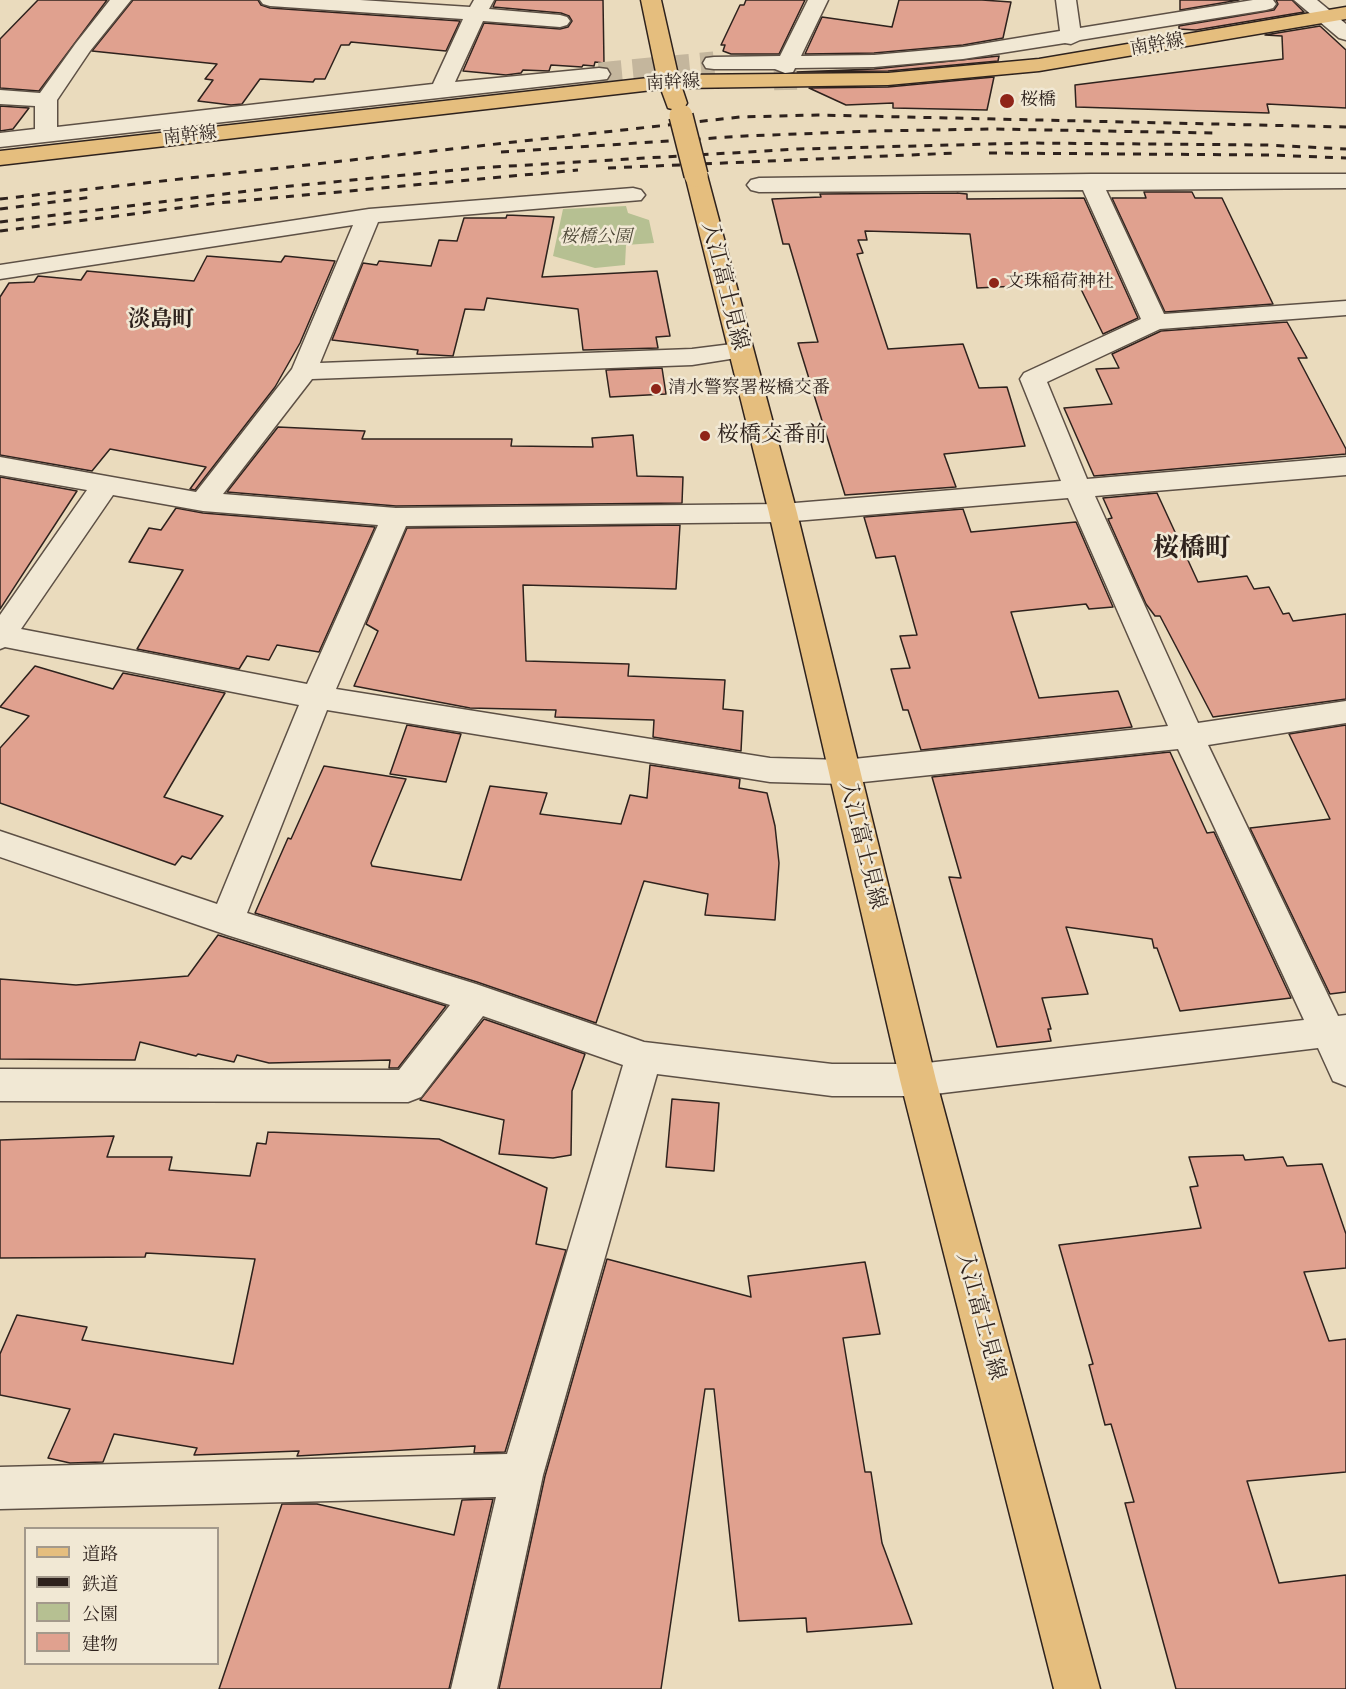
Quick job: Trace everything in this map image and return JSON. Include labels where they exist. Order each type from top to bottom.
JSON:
[{"type":"main road","name":"入江富士見線","points":[[651,0],[669,82],[681,116],[783,513],[918,1080],[1077,1689]]},
{"type":"main road","name":"南幹線","points":[[0,158],[669,82],[888,79],[1039,65],[1301,10],[1324,16],[1346,13]]},
{"type":"street","points":[[46,134],[46,100],[82,47],[121,0]]},
{"type":"street","points":[[270,0],[480,7],[560,21]]},
{"type":"street","points":[[786,65],[818,0]]},
{"type":"street","points":[[1066,0],[1071,38]]},
{"type":"street","points":[[714,63],[786,65],[874,61],[963,53],[1071,38],[1261,2],[1301,10]]},
{"type":"street","points":[[441,90],[480,7]]},
{"type":"street","points":[[1324,16],[1346,34]]},
{"type":"street","points":[[0,140],[598,74]]},
{"type":"street","points":[[0,97],[46,100]]},
{"type":"street","points":[[759,185],[1346,181]]},
{"type":"street","points":[[1091,182],[1155,322]]},
{"type":"street","points":[[0,272],[369,216],[633,195]]},
{"type":"street","points":[[203,502],[304,371],[369,216]]},
{"type":"street","points":[[1346,308],[1155,322],[1033,378],[1077,487],[1188,736],[1338,1031],[1346,1071]]},
{"type":"street","points":[[304,371],[692,357],[740,351]]},
{"type":"street","points":[[0,466],[203,502],[396,517],[783,513],[1346,466]]},
{"type":"street","points":[[106,484],[1,637],[316,697],[770,770],[844,772],[1188,736],[1346,712]]},
{"type":"street","points":[[227,921],[316,697],[396,517]]},
{"type":"street","points":[[0,844],[227,921],[476,999],[644,1057],[832,1080],[918,1080],[1338,1031]]},
{"type":"street","points":[[0,1085],[408,1086],[476,999]]},
{"type":"street","points":[[474,1689],[522,1475],[644,1057]]},
{"type":"street","points":[[0,1488],[522,1475]]},
{"type":"green space","name":"桜橋公園","points":[[626,206],[628,213],[649,220],[654,243],[626,245],[625,265],[595,268],[553,256],[563,209]]},
{"type":"building","points":[[38,0],[107,0],[39,91],[0,88],[0,39]]},
{"type":"building","points":[[133,0],[258,0],[261,5],[270,8],[460,21],[446,51],[351,42],[349,45],[341,45],[325,79],[315,79],[313,82],[260,79],[242,104],[231,105],[198,101],[213,80],[205,79],[217,64],[92,51]]},
{"type":"building","points":[[496,0],[603,0],[604,63],[595,62],[594,66],[583,65],[582,67],[551,65],[549,71],[523,70],[521,73],[506,75],[463,71],[484,23],[560,29],[568,27],[572,21],[569,16],[561,13],[493,7]]},
{"type":"building","points":[[746,0],[805,0],[779,54],[731,54],[723,51],[725,45],[721,45],[740,5],[744,5]]},
{"type":"building","points":[[899,0],[1011,2],[1003,38],[963,45],[874,53],[805,54],[822,17],[892,27]]},
{"type":"building","points":[[1180,0],[1239,0],[1180,10]]},
{"type":"building","points":[[1276,0],[1292,0],[1304,12],[1196,30],[1179,29],[1179,26],[1274,10],[1278,4]]},
{"type":"building","points":[[1320,26],[1346,50],[1346,108],[1267,104],[1269,113],[1076,107],[1075,85],[1283,59],[1282,36],[1265,35]]},
{"type":"building","points":[[999,56],[998,61],[888,71],[796,72],[874,69]]},
{"type":"building","points":[[994,77],[987,110],[893,108],[893,103],[846,105],[809,88],[888,87]]},
{"type":"building","points":[[0,106],[29,108],[13,129],[0,131]]},
{"type":"building","points":[[1144,192],[1192,192],[1195,198],[1222,198],[1273,304],[1165,312],[1112,198],[1146,198]]},
{"type":"building","points":[[820,194],[967,194],[967,199],[1084,198],[1138,318],[1103,334],[1078,283],[977,288],[970,234],[865,231],[867,240],[858,240],[863,253],[857,254],[888,349],[963,344],[979,388],[1007,387],[1025,446],[944,454],[956,487],[845,495],[798,343],[818,342],[789,244],[783,244],[772,199],[821,197]]},
{"type":"building","points":[[507,215],[554,217],[542,277],[657,271],[670,336],[656,337],[658,348],[583,350],[578,309],[487,298],[484,310],[465,309],[453,356],[417,354],[418,350],[332,340],[363,263],[377,265],[379,261],[431,266],[439,240],[457,241],[464,218],[506,218]]},
{"type":"building","points":[[207,256],[281,262],[285,256],[335,261],[300,343],[275,387],[195,490],[190,489],[206,467],[110,449],[92,471],[0,455],[0,297],[9,283],[34,282],[38,276],[81,280],[87,271],[194,281]]},
{"type":"building","points":[[1287,322],[1307,358],[1298,358],[1346,449],[1346,454],[1094,476],[1064,408],[1112,404],[1096,369],[1119,368],[1112,354],[1161,331]]},
{"type":"building","points":[[662,368],[666,394],[610,397],[606,370]]},
{"type":"building","points":[[278,427],[365,431],[362,439],[512,439],[511,446],[593,447],[592,438],[633,435],[637,476],[683,477],[682,503],[396,506],[227,492]]},
{"type":"building","points":[[0,477],[77,491],[0,609]]},
{"type":"building","points":[[1157,493],[1198,582],[1247,576],[1254,589],[1269,587],[1283,614],[1289,613],[1293,621],[1346,614],[1346,699],[1213,717],[1160,616],[1155,616],[1146,604],[1108,519],[1112,518],[1103,498]]},
{"type":"building","points":[[176,508],[203,513],[375,527],[319,652],[277,645],[269,660],[247,656],[239,669],[137,649],[183,570],[129,562],[149,528],[161,530]]},
{"type":"building","points":[[963,509],[971,532],[1076,522],[1113,607],[1089,609],[1086,604],[1011,612],[1039,698],[1118,691],[1132,727],[921,750],[908,710],[903,710],[891,669],[910,668],[900,636],[917,635],[895,556],[876,558],[864,517]]},
{"type":"building","points":[[680,525],[676,589],[523,585],[526,661],[629,664],[628,676],[725,680],[723,709],[743,711],[741,751],[653,737],[654,720],[555,717],[556,710],[470,708],[354,686],[378,631],[366,624],[407,528]]},
{"type":"building","points":[[35,666],[113,689],[123,673],[225,693],[164,797],[223,816],[191,859],[182,856],[175,865],[0,803],[0,748],[29,716],[0,707]]},
{"type":"building","points":[[407,725],[461,734],[446,782],[390,774]]},
{"type":"building","points":[[1346,725],[1346,992],[1330,994],[1250,828],[1330,819],[1289,734]]},
{"type":"building","points":[[1170,752],[1207,833],[1214,832],[1291,998],[1180,1011],[1152,939],[1066,927],[1088,994],[1042,998],[1051,1029],[1048,1029],[1051,1041],[997,1047],[949,877],[961,878],[932,777]]},
{"type":"building","points":[[650,765],[740,779],[739,788],[767,793],[775,826],[779,863],[775,920],[705,915],[708,894],[644,881],[596,1023],[477,982],[255,913],[288,838],[291,839],[324,766],[406,779],[371,863],[372,866],[461,880],[490,786],[547,793],[540,814],[621,824],[630,795],[647,798]]},
{"type":"building","points":[[218,935],[446,1006],[398,1068],[389,1068],[390,1060],[269,1063],[237,1055],[234,1062],[198,1054],[196,1056],[140,1042],[135,1060],[0,1059],[0,979],[76,985],[188,976]]},
{"type":"building","points":[[484,1019],[585,1054],[572,1091],[571,1155],[553,1158],[499,1154],[504,1120],[420,1100]]},
{"type":"building","points":[[672,1099],[719,1103],[714,1171],[666,1167]]},
{"type":"building","points":[[268,1132],[439,1139],[547,1188],[536,1244],[566,1250],[505,1452],[474,1453],[475,1446],[297,1456],[299,1451],[194,1455],[197,1448],[114,1434],[103,1462],[70,1463],[48,1458],[70,1409],[0,1395],[0,1354],[17,1315],[87,1327],[82,1340],[233,1364],[255,1259],[146,1253],[145,1257],[0,1258],[0,1140],[114,1136],[107,1157],[172,1157],[169,1170],[250,1176],[257,1143],[266,1144]]},
{"type":"building","points":[[1243,1155],[1245,1160],[1283,1157],[1287,1166],[1322,1164],[1346,1234],[1346,1268],[1304,1272],[1329,1341],[1346,1339],[1346,1472],[1247,1481],[1279,1583],[1346,1575],[1346,1689],[1176,1689],[1125,1503],[1134,1502],[1111,1424],[1105,1425],[1089,1365],[1093,1364],[1059,1245],[1201,1228],[1190,1187],[1198,1186],[1189,1157]]},
{"type":"building","points":[[607,1259],[751,1297],[748,1276],[865,1262],[880,1334],[843,1338],[865,1472],[871,1472],[882,1543],[912,1624],[807,1632],[806,1618],[739,1621],[714,1389],[705,1389],[661,1689],[499,1689],[545,1476]]},
{"type":"building","points":[[493,1499],[449,1689],[219,1689],[282,1504],[317,1504],[454,1535],[462,1500]]},
{"type":"tunnel","points":[[599,74],[714,63]]},
{"type":"tunnel","points":[[785,67],[786,100]]},
{"type":"railway","points":[[0,199],[740,117],[818,115],[1346,127]]},
{"type":"railway","points":[[501,152],[745,136],[874,131],[993,129],[1214,133]]},
{"type":"railway","points":[[0,222],[281,187],[477,168],[798,149],[1029,143],[1266,145],[1346,149]]},
{"type":"railway","points":[[608,168],[956,153]]},
{"type":"railway","points":[[989,153],[1271,155],[1346,158]]},
{"type":"railway","points":[[0,231],[218,203],[578,170]]},
{"type":"railway","points":[[0,209],[92,197]]},
{"type":"place","name":"桜橋","points":[[1007,101]]},
{"type":"place","name":"文珠稲荷神社","points":[[994,283]]},
{"type":"place","name":"清水警察署桜橋交番","points":[[656,389]]},
{"type":"place","name":"桜橋交番前","points":[[705,436]]},
{"type":"district","name":"淡島町","points":[[161,321]]},
{"type":"district","name":"桜橋町","points":[[1192,550]]}]
